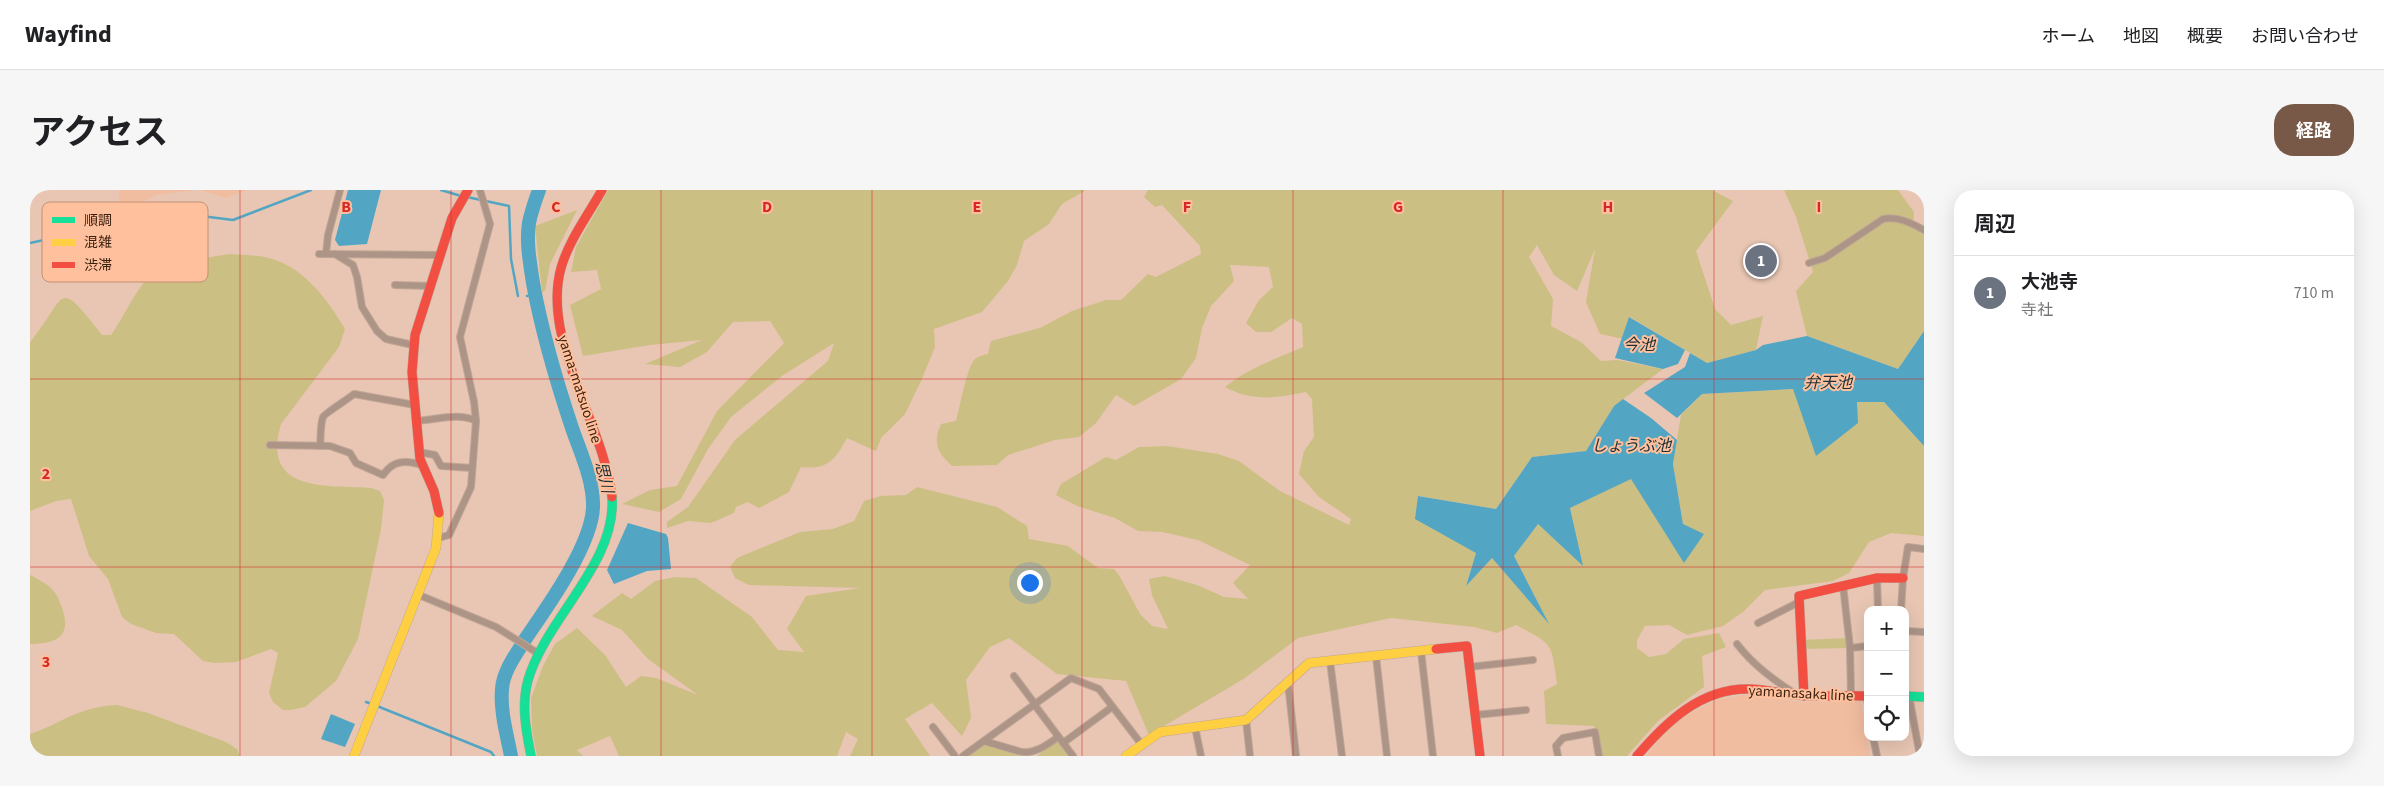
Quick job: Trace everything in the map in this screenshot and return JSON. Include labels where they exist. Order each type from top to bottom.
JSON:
[{"type":"street","points":[[340,190],[322,254],[440,254]]},
{"type":"street","points":[[438,538],[449,535],[471,487],[476,421],[474,402],[460,337],[490,224],[480,190]]},
{"type":"street","name":"yama-matsuo line","points":[[531,756],[524,707],[529,676],[539,654],[602,547],[610,522],[612,505],[606,470],[560,326],[556,295],[560,268],[602,190]]},
{"type":"street","points":[[354,756],[418,595],[438,538],[440,514],[438,500],[421,465],[419,452],[412,372],[413,345],[452,218],[467,191]]},
{"type":"street","points":[[1809,264],[1825,258],[1883,219],[1890,218],[1908,221],[1924,230]]},
{"type":"street","points":[[335,254],[353,265],[362,307],[377,331],[386,339],[413,345]]},
{"type":"street","points":[[395,284],[430,286]]},
{"type":"street","points":[[320,446],[323,416],[328,411],[337,409],[354,394],[415,405]]},
{"type":"street","points":[[417,421],[469,417],[476,421]]},
{"type":"street","points":[[270,445],[320,446],[342,450],[350,454],[356,463],[383,475],[391,466],[399,462],[405,461],[421,465]]},
{"type":"street","points":[[419,452],[435,455],[440,466],[472,468]]},
{"type":"street","points":[[1901,606],[1908,547],[1924,549]]},
{"type":"street","points":[[1801,695],[1799,596],[1877,578],[1903,578]]},
{"type":"street","points":[[1877,578],[1878,606]]},
{"type":"street","points":[[1844,585],[1850,648],[1851,695]]},
{"type":"street","points":[[418,595],[496,627],[539,654]]},
{"type":"street","points":[[1758,622],[1799,602]]},
{"type":"street","points":[[1909,631],[1924,632]]},
{"type":"street","points":[[1737,644],[1768,676],[1801,695]]},
{"type":"street","points":[[1132,754],[1160,732],[1246,720],[1309,663],[1467,646],[1480,756]]},
{"type":"street","points":[[1850,648],[1864,646]]},
{"type":"street","points":[[1421,651],[1433,756]]},
{"type":"street","points":[[1376,656],[1388,756]]},
{"type":"street","points":[[1469,667],[1533,660]]},
{"type":"street","points":[[1330,661],[1342,756]]},
{"type":"street","points":[[1014,676],[1073,756]]},
{"type":"street","points":[[962,756],[1071,678],[1100,689],[1142,745]]},
{"type":"street","points":[[1288,683],[1296,756]]},
{"type":"street","name":"yamanasaka line","points":[[1638,756],[1669,721],[1686,708],[1705,698],[1727,691],[1747,689],[1801,695],[1851,695],[1864,698]]},
{"type":"street","points":[[1909,696],[1924,697]]},
{"type":"street","points":[[1909,705],[1920,756]]},
{"type":"street","points":[[1063,743],[1112,707]]},
{"type":"street","points":[[1475,715],[1526,710]]},
{"type":"street","points":[[1246,720],[1250,756]]},
{"type":"street","points":[[933,727],[955,756]]},
{"type":"street","points":[[1194,727],[1201,756]]},
{"type":"street","points":[[1558,756],[1556,746],[1563,738],[1595,732],[1599,756]]},
{"type":"street","points":[[984,741],[1018,751],[1023,755],[1034,754],[1058,737]]},
{"type":"street","points":[[1874,741],[1877,756]]},
{"type":"shaded area","points":[[119,190],[197,190],[155,195],[143,202],[119,202]]},
{"type":"shaded area","points":[[200,190],[247,190],[225,198]]},
{"type":"shaded area","points":[[608,190],[1086,190],[1062,204],[1049,224],[1024,241],[1017,265],[1008,281],[982,312],[934,329],[935,347],[921,381],[905,414],[881,438],[876,451],[847,438],[839,452],[830,462],[818,467],[801,467],[789,492],[759,508],[748,502],[736,507],[734,513],[711,523],[688,521],[667,528],[667,522],[688,507],[735,440],[828,361],[834,343],[782,376],[731,417],[708,449],[681,499],[659,512],[622,504],[650,490],[677,486],[717,411],[784,343],[770,321],[733,322],[707,352],[680,367],[645,364],[702,340],[650,345],[583,356],[570,305],[601,289],[597,270],[571,272],[576,247]]},
{"type":"shaded area","points":[[1148,190],[1712,190],[1733,201],[1696,251],[1715,309],[1731,325],[1763,316],[1756,350],[1707,363],[1630,317],[1624,339],[1600,334],[1586,302],[1595,249],[1577,291],[1554,275],[1537,245],[1529,257],[1553,299],[1551,326],[1581,342],[1601,361],[1618,360],[1663,369],[1614,406],[1586,451],[1532,457],[1496,509],[1419,496],[1476,553],[1466,585],[1492,558],[1547,621],[1514,556],[1538,524],[1582,565],[1570,508],[1631,478],[1685,563],[1683,524],[1673,464],[1681,415],[1702,394],[1794,389],[1856,402],[1884,402],[1924,446],[1924,536],[1891,533],[1869,542],[1849,573],[1833,581],[1765,590],[1743,612],[1723,626],[1687,635],[1669,625],[1645,626],[1637,640],[1637,648],[1649,657],[1666,654],[1684,639],[1719,633],[1726,647],[1702,656],[1704,687],[1658,721],[1627,756],[1602,756],[1594,726],[1546,724],[1544,691],[1557,684],[1551,652],[1544,641],[1538,637],[1516,625],[1497,633],[1474,627],[1391,618],[1298,638],[1245,678],[1149,735],[1126,681],[1057,674],[1009,638],[990,647],[966,680],[971,718],[962,736],[932,703],[905,719],[930,756],[850,756],[858,739],[846,732],[837,756],[619,756],[610,736],[577,750],[583,756],[537,756],[532,729],[531,698],[543,666],[555,644],[577,628],[605,655],[626,687],[641,676],[656,678],[698,695],[648,659],[622,630],[592,616],[622,593],[631,599],[655,581],[675,577],[696,578],[752,617],[778,650],[804,652],[787,629],[806,596],[860,588],[749,585],[735,578],[730,567],[737,558],[800,532],[833,529],[854,521],[864,501],[881,496],[906,495],[917,487],[997,507],[1027,526],[1029,539],[1068,546],[1098,568],[1114,569],[1140,614],[1152,626],[1168,629],[1152,595],[1149,579],[1165,576],[1197,585],[1224,597],[1248,599],[1233,583],[1250,565],[1198,540],[1162,532],[1138,531],[1115,518],[1077,506],[1056,495],[1061,484],[1106,457],[1116,460],[1139,447],[1167,446],[1218,454],[1239,461],[1280,491],[1349,525],[1351,519],[1319,497],[1299,474],[1304,451],[1314,437],[1312,399],[1306,392],[1274,397],[1255,397],[1235,392],[1225,387],[1253,369],[1303,347],[1302,324],[1292,318],[1271,332],[1256,332],[1246,323],[1259,300],[1273,287],[1269,267],[1230,265],[1234,281],[1211,306],[1202,328],[1196,358],[1181,379],[1134,406],[1116,395],[1096,423],[1079,437],[1055,440],[1008,455],[997,465],[952,466],[940,452],[937,437],[941,424],[956,421],[964,387],[973,362],[976,358],[988,354],[991,341],[1040,328],[1072,311],[1106,300],[1121,300],[1148,274],[1156,277],[1201,254],[1200,246],[1162,205],[1155,207],[1144,197]]},
{"type":"shaded area","points":[[1784,190],[1898,190],[1914,212],[1913,227],[1924,233],[1924,331],[1898,369],[1807,336],[1796,291],[1813,272],[1796,217]]},
{"type":"shaded area","points":[[577,210],[550,264],[545,291],[542,292],[535,226]]},
{"type":"shaded area","points":[[230,254],[269,258],[282,262],[314,286],[331,307],[345,329],[339,347],[281,424],[277,446],[280,463],[289,474],[301,481],[317,485],[371,488],[380,491],[384,500],[381,529],[358,639],[336,681],[305,707],[291,710],[283,710],[273,702],[269,693],[278,653],[271,649],[236,662],[214,663],[203,661],[174,634],[156,633],[131,624],[122,617],[108,579],[89,556],[71,499],[56,501],[30,511],[30,342],[57,304],[63,299],[69,299],[76,304],[102,335],[111,335],[145,282],[208,282],[209,257]]},
{"type":"shaded area","points":[[30,575],[50,587],[60,601],[65,618],[65,625],[60,636],[55,640],[40,644],[30,644]]},
{"type":"shaded area","points":[[1849,638],[1850,648],[1801,649],[1801,640]]},
{"type":"shaded area","points":[[1742,695],[1802,702],[1861,701],[1864,719],[1864,741],[1868,741],[1870,756],[1646,756],[1670,727],[1684,716],[1717,700]]},
{"type":"shaded area","points":[[117,705],[148,713],[226,742],[237,749],[240,756],[30,756],[30,734],[81,712],[103,706]]},
{"type":"shaded area","points":[[1054,743],[1059,743],[1069,756],[1037,756]]},
{"type":"shaded area","points":[[988,744],[1017,753],[1019,756],[967,756],[981,746]]},
{"type":"water","points":[[348,190],[381,190],[367,244],[339,246],[335,240]]},
{"type":"water","name":"今池","points":[[1629,317],[1685,350],[1678,364],[1663,369],[1615,358]]},
{"type":"water","name":"弁天池","points":[[1924,331],[1924,446],[1884,402],[1857,402],[1858,423],[1816,456],[1793,389],[1702,394],[1677,418],[1644,393],[1685,367],[1690,353],[1707,363],[1756,350],[1763,345],[1807,336],[1898,369]]},
{"type":"water","name":"しょうぶ池","points":[[1623,399],[1651,418],[1677,440],[1673,464],[1683,524],[1704,534],[1684,563],[1631,479],[1570,508],[1583,566],[1538,524],[1514,556],[1549,624],[1492,558],[1466,586],[1476,553],[1415,519],[1418,496],[1496,509],[1532,457],[1586,451],[1614,406]]},
{"type":"water","points":[[628,523],[666,534],[671,569],[647,571],[614,584],[607,570]]},
{"type":"water","points":[[331,714],[355,724],[345,747],[321,739]]},
{"type":"waterway","points":[[208,217],[233,220],[311,190]]},
{"type":"waterway","points":[[441,190],[461,196]]},
{"type":"waterway","name":"思川","points":[[511,756],[502,706],[503,682],[515,656],[577,557],[585,540],[593,508],[589,478],[555,374],[533,283],[528,230],[539,190]]},
{"type":"waterway","points":[[467,197],[509,206],[511,259],[518,296]]},
{"type":"waterway","points":[[30,243],[42,240]]},
{"type":"waterway","points":[[527,296],[535,294]]},
{"type":"waterway","points":[[377,706],[491,752],[494,756]]},
{"type":"traffic: fast","points":[[531,756],[525,709],[528,680],[537,657],[549,635],[579,590],[604,545],[611,521],[612,497]]},
{"type":"traffic: fast","points":[[1909,696],[1924,697]]},
{"type":"traffic: slow","points":[[354,756],[436,548],[439,513]]},
{"type":"traffic: slow","points":[[1126,756],[1160,732],[1246,720],[1309,663],[1436,649]]},
{"type":"traffic: jam","points":[[439,513],[434,491],[420,459],[412,372],[415,335],[452,218],[468,190]]},
{"type":"traffic: jam","points":[[602,190],[564,258],[557,296],[559,324],[566,353],[607,469],[612,497]]},
{"type":"traffic: jam","points":[[1804,696],[1799,596],[1877,578],[1903,578]]},
{"type":"traffic: jam","points":[[1436,649],[1467,646],[1480,756]]},
{"type":"traffic: jam","points":[[1637,756],[1660,731],[1686,709],[1715,694],[1749,689],[1807,696],[1864,696]]},
{"type":"place","name":"大池寺","points":[[1761,261]]}]
